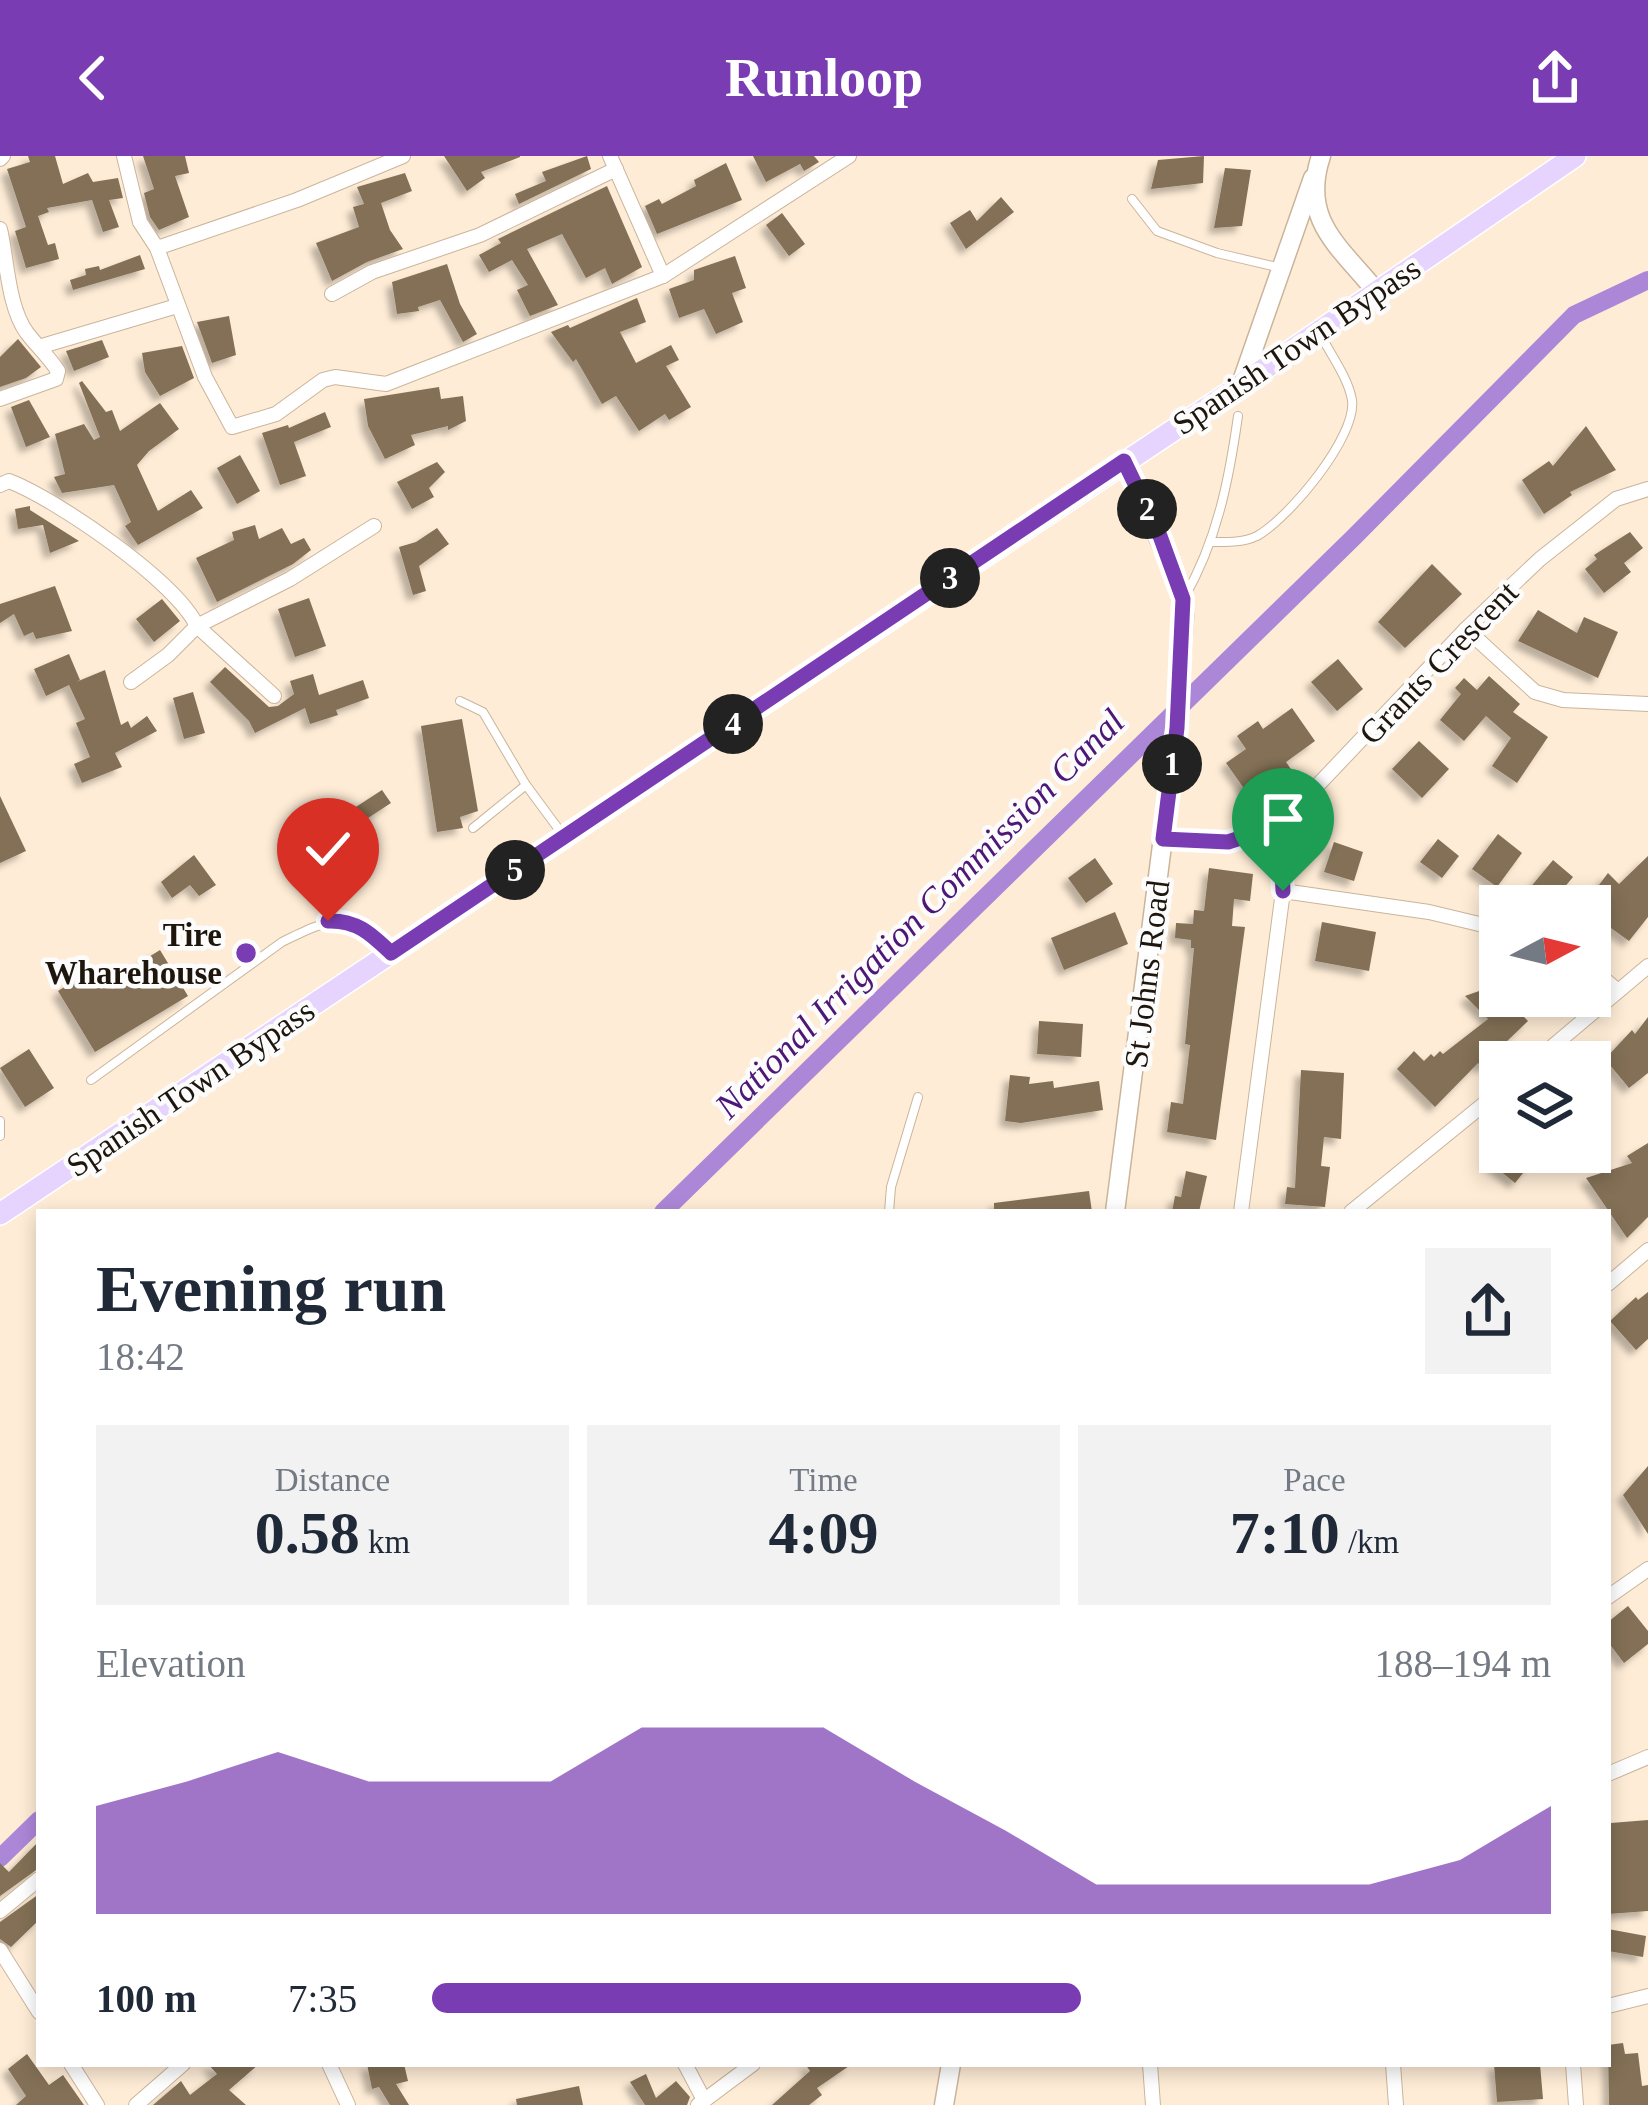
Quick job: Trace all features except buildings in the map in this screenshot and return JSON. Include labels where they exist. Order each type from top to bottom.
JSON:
[{"type":"main road","name":"Spanish Town Bypass","points":[[0,1214],[1575,156]]},
{"type":"street","points":[[124,156],[140,222],[157,248],[205,377],[232,427],[276,414],[323,380],[335,377],[386,384],[663,276],[849,156]]},
{"type":"street","points":[[157,248],[297,200],[403,156]]},
{"type":"street","points":[[1241,384],[1321,156]]},
{"type":"street","points":[[332,294],[372,272],[481,235],[613,163],[663,276]]},
{"type":"street","points":[[1313,178],[1318,217],[1327,234],[1375,290]]},
{"type":"street","points":[[0,229],[16,308],[27,333],[58,371],[56,379],[0,399]]},
{"type":"street","points":[[42,346],[177,306]]},
{"type":"street","name":"St Johns Road","points":[[1115,1209],[1177,728],[1183,599],[1160,536],[1124,461]]},
{"type":"street","points":[[0,485],[9,481],[65,510],[175,594],[197,626],[274,696]]},
{"type":"street","name":"Grants Crescent","points":[[1280,825],[1466,629],[1540,559],[1616,499],[1648,489]]},
{"type":"street","points":[[131,682],[169,655],[197,626],[290,579],[374,526]]},
{"type":"street","points":[[1466,629],[1535,692],[1563,700],[1648,704]]},
{"type":"street","points":[[1163,839],[1228,842],[1280,825],[1283,891],[1241,1209]]},
{"type":"street","points":[[1283,891],[1479,924]]},
{"type":"street","points":[[1559,1041],[1648,966]]},
{"type":"street","points":[[1611,986],[1618,992]]},
{"type":"street","points":[[1355,1209],[1479,1108]]},
{"type":"street","points":[[1611,1281],[1648,1250]]},
{"type":"street","points":[[1611,1595],[1648,1569]]},
{"type":"street","points":[[1611,1773],[1648,1757]]},
{"type":"street","points":[[0,1911],[36,1881]]},
{"type":"street","points":[[0,1950],[36,2007]]},
{"type":"street","points":[[1611,2005],[1648,1996]]},
{"type":"street","points":[[73,2067],[97,2105]]},
{"type":"street","points":[[136,2105],[180,2067]]},
{"type":"street","points":[[330,2067],[348,2105]]},
{"type":"street","points":[[687,2067],[701,2103],[749,2067]]},
{"type":"street","points":[[944,2105],[950,2067]]},
{"type":"street","points":[[1150,2067],[1153,2105]]},
{"type":"street","points":[[1393,2067],[1396,2105]]},
{"type":"street","points":[[1573,2067],[1576,2105]]},
{"type":"lane","points":[[1132,199],[1157,231],[1217,254],[1280,268]]},
{"type":"lane","points":[[1210,542],[1240,542],[1260,534],[1288,510],[1349,425],[1352,401],[1318,331]]},
{"type":"lane","points":[[1183,599],[1210,542],[1228,482],[1238,416]]},
{"type":"lane","points":[[460,701],[484,712],[526,784],[564,836]]},
{"type":"lane","points":[[473,828],[526,784]]},
{"type":"lane","points":[[92,1079],[282,942],[312,927],[328,921],[357,925],[391,953]]},
{"type":"lane","points":[[889,1209],[891,1187],[918,1097]]},
{"type":"lane","points":[[0,1121],[0,1136]]},
{"type":"waterway","name":"National Irrigation Commission Canal","points":[[666,1209],[1354,537],[1574,315],[1648,280]]},
{"type":"waterway","name":"National Irrigation Commission Canal","points":[[0,1858],[36,1823]]},
{"type":"place","name":"Tire Wharehouse","points":[[246,953]]},
{"type":"route","points":[[328,921],[366,929],[391,953],[1124,461],[1160,536],[1183,599],[1177,728],[1163,839],[1228,842],[1280,825],[1283,891]]}]
